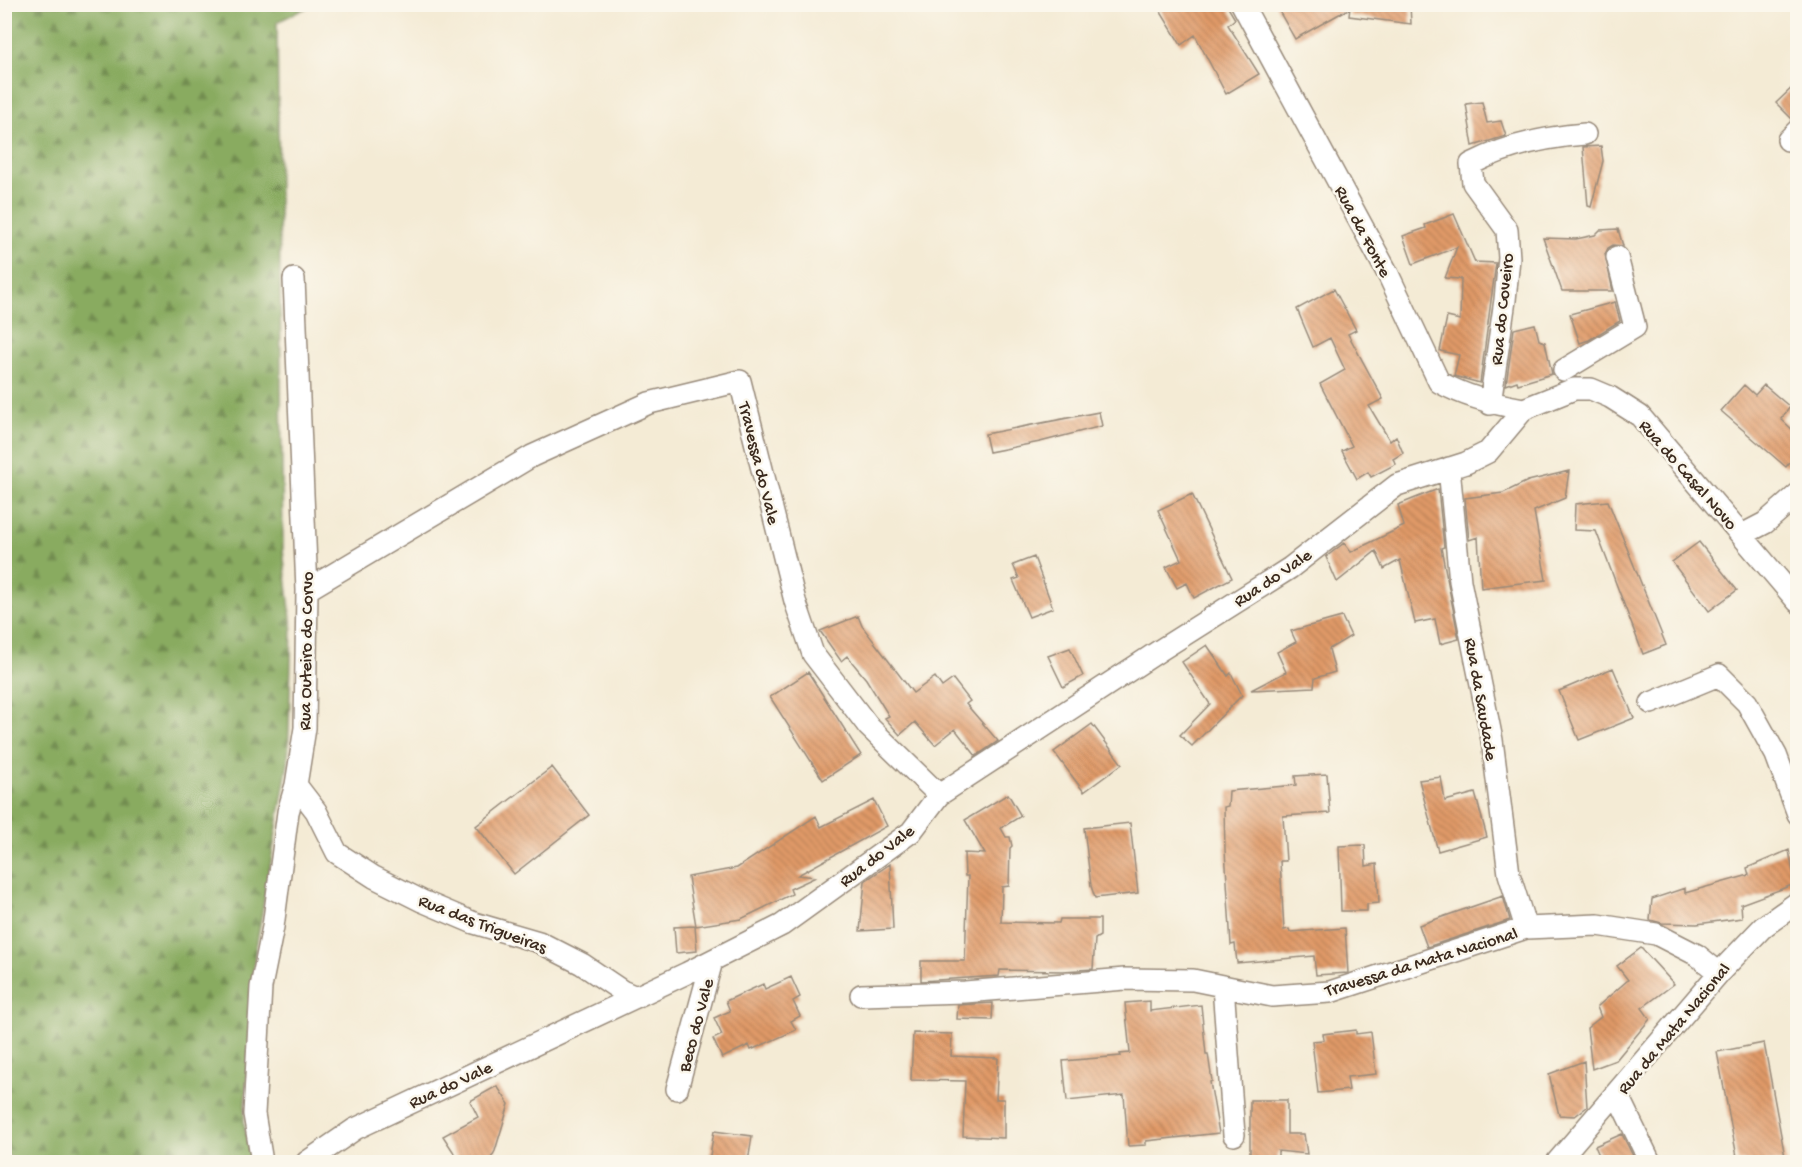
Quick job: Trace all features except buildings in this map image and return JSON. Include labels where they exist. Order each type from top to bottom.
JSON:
[{"type":"street","name":"Rua da Fonte","points":[[1242,4],[1388,274],[1438,382],[1490,404],[1524,409]]},
{"type":"street","name":"Rua do Coveiro","points":[[1490,404],[1505,300],[1509,258],[1508,230],[1473,183],[1471,164],[1485,156],[1553,136],[1585,134]]},
{"type":"street","points":[[1564,370],[1635,327],[1617,257]]},
{"type":"street","name":"Rua Outeiro do Corvo","points":[[262,1162],[254,1114],[261,987],[273,927],[288,812],[296,785],[306,728],[307,590],[294,279]]},
{"type":"street","name":"Travessa do Vale","points":[[307,590],[532,456],[649,403],[740,381],[795,602],[813,654],[869,727],[939,795]]},
{"type":"street","name":"Rua do Casal Novo","points":[[1524,409],[1574,389],[1591,389],[1610,397],[1640,416],[1797,602]]},
{"type":"street","name":"Rua do Vale","points":[[307,1162],[355,1129],[636,997],[782,925],[911,832],[939,795],[1290,568],[1397,485],[1466,463],[1488,452],[1524,409]]},
{"type":"street","name":"Rua da Saudade","points":[[1449,468],[1460,581],[1492,740],[1509,874],[1526,928]]},
{"type":"street","points":[[1742,535],[1766,523],[1797,494]]},
{"type":"street","points":[[1652,703],[1719,675],[1747,703],[1776,755],[1797,814]]},
{"type":"street","name":"Rua das Trigueiras","points":[[296,785],[316,811],[337,854],[374,877],[422,901],[474,923],[539,942],[582,964],[622,991],[636,997]]},
{"type":"street","name":"Rua da Mata Nacional","points":[[1557,1162],[1719,973],[1763,927],[1797,902]]},
{"type":"street","name":"Travessa da Mata Nacional","points":[[861,995],[965,992],[1125,979],[1193,981],[1272,996],[1329,992],[1526,928],[1598,925],[1656,934],[1697,955],[1719,973]]},
{"type":"street","name":"Beco do Vale","points":[[677,1089],[712,960]]},
{"type":"street","points":[[1223,986],[1234,1135]]},
{"type":"street","points":[[1617,1094],[1650,1162]]},
{"type":"green space","points":[[4,5],[312,5],[277,22],[283,550],[292,627],[288,763],[255,953],[244,1123],[251,1162],[17,1162],[5,1153]]}]
